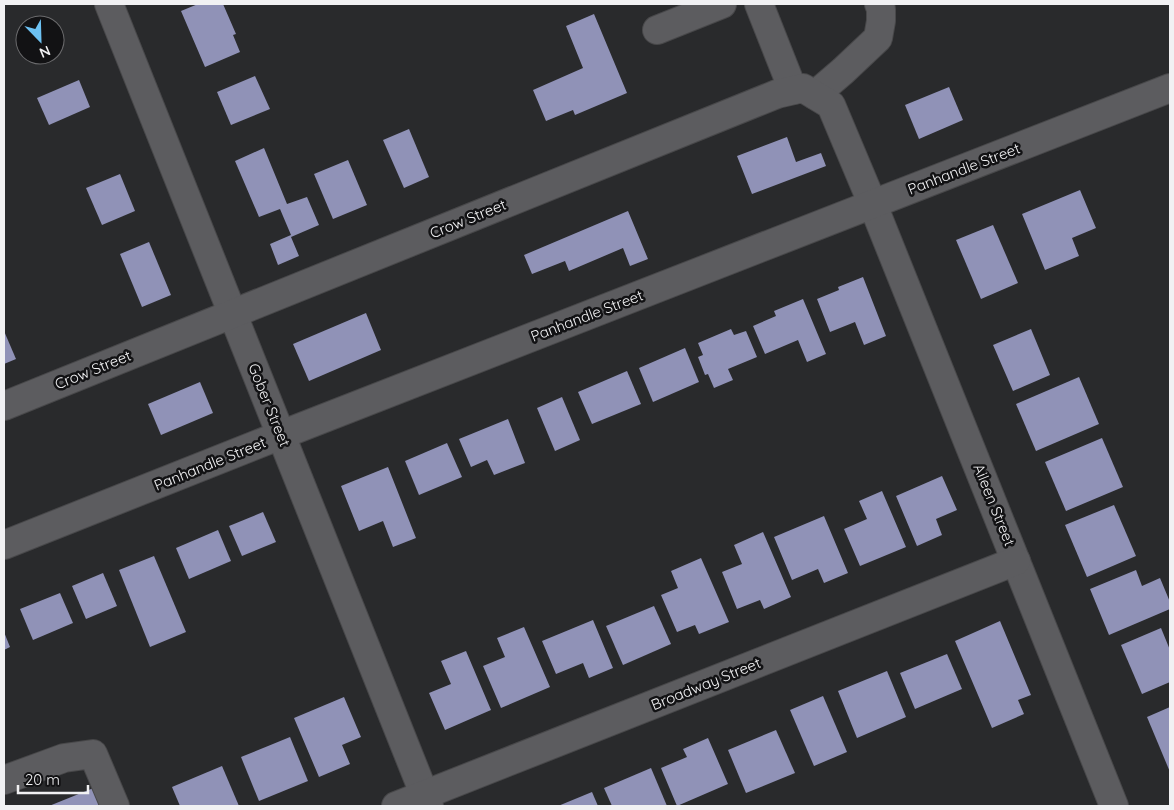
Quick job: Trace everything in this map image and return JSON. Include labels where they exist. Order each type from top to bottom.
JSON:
[{"type":"street","name":"Gober Street","points":[[109,4],[427,801]]},
{"type":"street","points":[[657,30],[722,4]]},
{"type":"street","points":[[759,4],[804,93],[831,105],[873,205]]},
{"type":"street","points":[[804,93],[843,71],[878,38],[881,21],[879,4]]},
{"type":"street","name":"Panhandle Street","points":[[4,545],[1170,88]]},
{"type":"street","name":"Crow Street","points":[[4,406],[777,94],[804,93]]},
{"type":"street","name":"Aileen Street","points":[[873,205],[1114,806]]},
{"type":"street","name":"Broadway Street","points":[[396,806],[427,801],[1016,561]]},
{"type":"street","points":[[4,780],[64,758],[93,754],[115,806]]},
{"type":"building","points":[[198,4],[223,4],[236,34],[233,35],[240,52],[205,67],[181,11]]},
{"type":"building","points":[[594,14],[627,93],[575,115],[573,110],[546,121],[533,90],[583,68],[566,26]]},
{"type":"building","points":[[255,76],[270,109],[231,125],[217,92]]},
{"type":"building","points":[[79,80],[90,107],[49,125],[37,98]]},
{"type":"building","points":[[949,87],[963,120],[919,139],[905,105]]},
{"type":"building","points":[[409,129],[429,177],[404,188],[383,140]]},
{"type":"building","points":[[787,137],[796,162],[821,153],[826,166],[752,194],[737,156]]},
{"type":"building","points":[[264,148],[287,204],[307,197],[319,225],[291,237],[299,256],[278,265],[270,244],[291,235],[280,209],[259,217],[235,161]]},
{"type":"building","points":[[348,160],[367,205],[333,219],[314,174]]},
{"type":"building","points":[[120,174],[135,211],[102,225],[86,188]]},
{"type":"building","points":[[1080,190],[1096,228],[1072,238],[1079,256],[1045,270],[1022,214]]},
{"type":"building","points":[[628,211],[648,259],[630,266],[623,248],[569,271],[565,261],[532,274],[524,255]]},
{"type":"building","points":[[993,225],[1018,283],[981,299],[956,240]]},
{"type":"building","points":[[149,242],[171,295],[142,307],[120,254]]},
{"type":"building","points":[[863,277],[886,336],[864,345],[855,322],[830,332],[817,299],[839,290],[838,287]]},
{"type":"building","points":[[803,299],[826,354],[807,362],[798,340],[765,354],[753,326],[776,316],[774,311]]},
{"type":"building","points":[[366,313],[381,350],[309,381],[293,344]]},
{"type":"building","points":[[731,329],[734,335],[746,331],[757,357],[728,369],[733,380],[714,388],[708,374],[705,375],[698,357],[703,355],[698,343]]},
{"type":"building","points":[[1031,329],[1050,375],[1013,391],[993,345]]},
{"type":"building","points":[[4,331],[16,359],[4,364]]},
{"type":"building","points":[[685,348],[699,382],[653,402],[639,368]]},
{"type":"building","points":[[627,371],[641,404],[592,424],[578,392]]},
{"type":"building","points":[[1079,377],[1099,424],[1036,451],[1016,404]]},
{"type":"building","points":[[200,382],[213,413],[161,435],[148,404]]},
{"type":"building","points":[[562,397],[580,440],[555,451],[537,408]]},
{"type":"building","points":[[508,419],[525,463],[494,475],[487,460],[471,467],[459,439]]},
{"type":"building","points":[[1102,438],[1123,487],[1066,511],[1045,462]]},
{"type":"building","points":[[447,443],[462,477],[419,495],[405,461]]},
{"type":"building","points":[[388,467],[416,538],[393,547],[383,521],[359,531],[341,486]]},
{"type":"building","points":[[942,476],[957,510],[936,519],[942,535],[917,546],[896,496]]},
{"type":"building","points":[[882,491],[906,547],[860,566],[844,529],[867,519],[859,501]]},
{"type":"building","points":[[1114,505],[1136,556],[1087,577],[1065,525]]},
{"type":"building","points":[[263,512],[276,542],[242,556],[229,526]]},
{"type":"building","points":[[824,516],[848,573],[824,583],[818,569],[792,580],[774,537]]},
{"type":"building","points":[[218,530],[231,561],[189,579],[176,548]]},
{"type":"building","points":[[763,532],[791,597],[764,609],[760,600],[737,609],[722,572],[742,564],[734,545]]},
{"type":"building","points":[[154,556],[186,632],[150,647],[119,570]]},
{"type":"building","points":[[701,558],[729,622],[699,634],[695,625],[677,632],[661,595],[678,588],[671,571]]},
{"type":"building","points":[[1136,570],[1142,586],[1160,578],[1170,602],[1170,609],[1109,635],[1090,589]]},
{"type":"building","points":[[103,573],[117,606],[86,619],[72,586]]},
{"type":"building","points":[[60,593],[73,623],[33,640],[20,609]]},
{"type":"building","points":[[654,606],[671,644],[623,665],[606,626]]},
{"type":"building","points":[[593,620],[613,668],[589,678],[583,663],[556,674],[542,641]]},
{"type":"building","points":[[1000,621],[1031,695],[1018,700],[1024,714],[992,728],[955,641]]},
{"type":"building","points":[[524,627],[550,687],[501,708],[483,666],[505,657],[497,638]]},
{"type":"building","points":[[1161,628],[1170,650],[1170,682],[1142,694],[1121,645]]},
{"type":"building","points":[[4,632],[10,647],[4,650]]},
{"type":"building","points":[[466,651],[491,710],[445,730],[429,693],[451,684],[441,661]]},
{"type":"building","points":[[947,654],[962,689],[915,709],[900,673]]},
{"type":"building","points":[[887,671],[906,717],[857,738],[838,691]]},
{"type":"building","points":[[823,696],[847,752],[814,766],[790,710]]},
{"type":"building","points":[[344,697],[361,737],[342,745],[350,764],[319,777],[294,718]]},
{"type":"building","points":[[1170,707],[1170,772],[1147,717]]},
{"type":"building","points":[[776,730],[795,773],[746,793],[728,750]]},
{"type":"building","points":[[290,737],[308,781],[259,801],[241,757]]},
{"type":"building","points":[[708,738],[728,784],[677,806],[661,768],[687,757],[683,749]]},
{"type":"building","points":[[222,766],[239,806],[180,806],[172,787]]},
{"type":"building","points":[[651,768],[667,806],[612,806],[604,788]]},
{"type":"building","points":[[96,787],[104,806],[49,806]]},
{"type":"building","points":[[592,792],[598,806],[558,806]]}]
